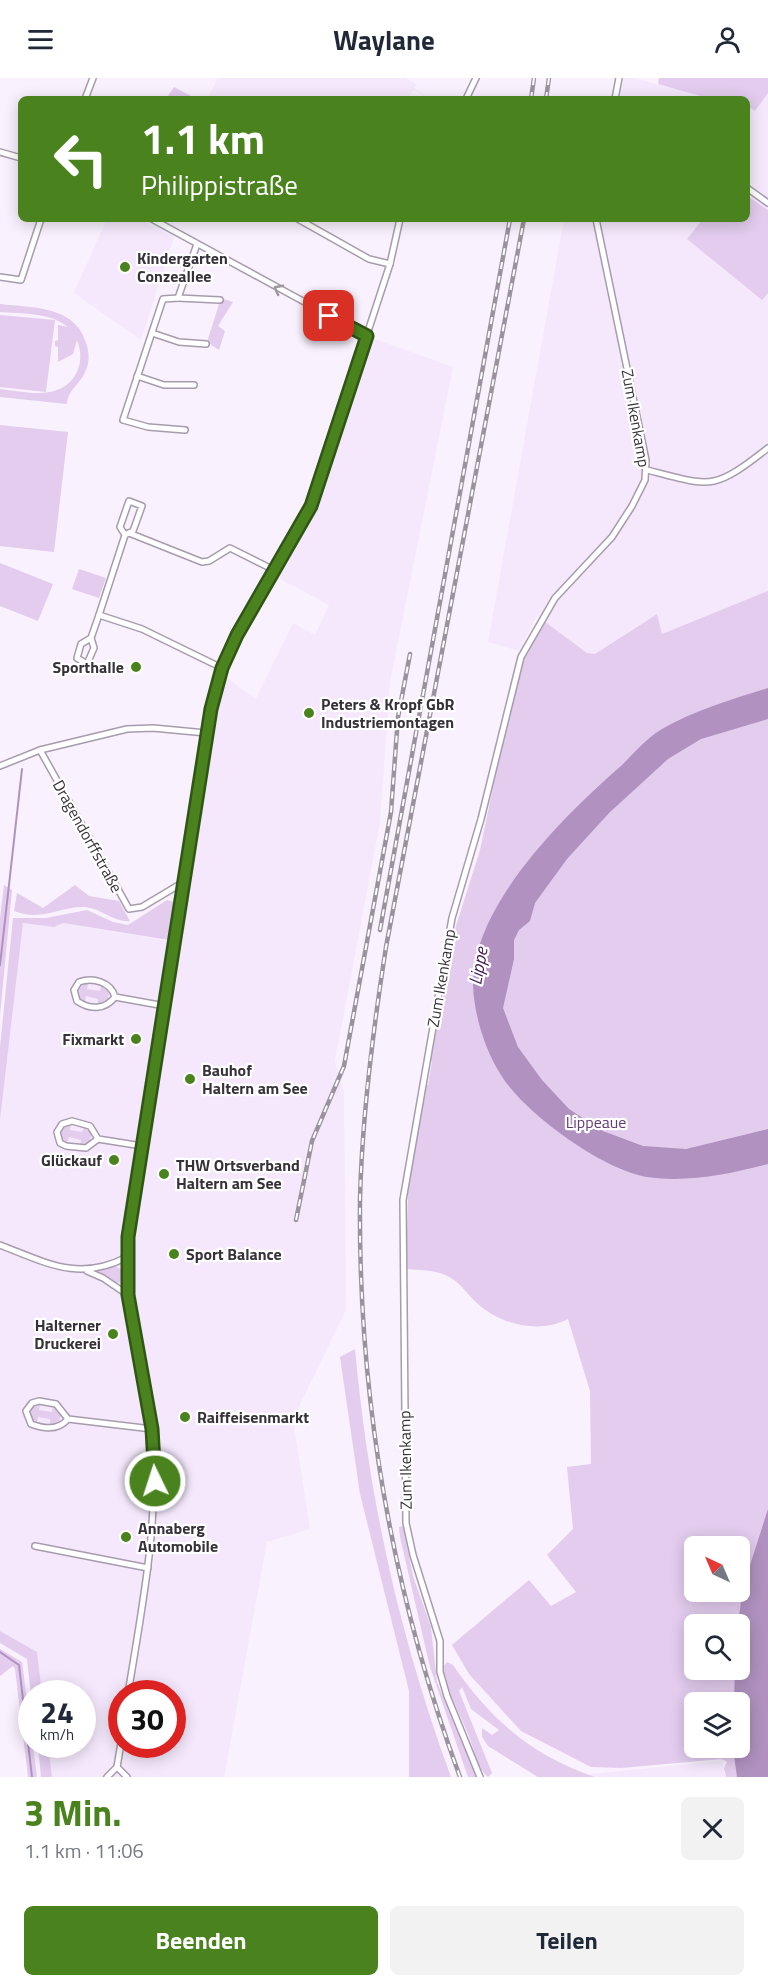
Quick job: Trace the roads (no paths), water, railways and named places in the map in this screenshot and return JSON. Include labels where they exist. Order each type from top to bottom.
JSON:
[{"type":"street","points":[[86,96],[93,78]]},
{"type":"street","points":[[467,96],[476,78]]},
{"type":"street","points":[[616,96],[619,78]]},
{"type":"street","points":[[0,152],[18,157]]},
{"type":"street","points":[[750,190],[768,203]]},
{"type":"street","points":[[0,277],[21,280],[40,222]]},
{"type":"street","points":[[157,222],[367,336]]},
{"type":"street","points":[[303,222],[369,259],[390,264]]},
{"type":"street","points":[[130,1680],[148,1568],[155,1502],[152,1429],[128,1295],[127,1257],[206,733],[222,668],[272,569],[311,506],[390,264],[399,222]]},
{"type":"street","name":"Zum Ikenkamp","points":[[480,1777],[447,1696],[440,1672],[440,1641],[412,1555],[406,1523],[403,1200],[452,918],[481,819],[521,657],[555,598],[617,529],[633,506],[647,470],[597,222]]},
{"type":"street","points":[[178,298],[197,244]]},
{"type":"street","points":[[185,430],[148,427],[123,420],[163,299],[220,300]]},
{"type":"street","points":[[152,333],[179,342],[206,344]]},
{"type":"street","points":[[137,376],[164,385],[194,385]]},
{"type":"street","points":[[647,470],[693,482],[720,481],[768,448]]},
{"type":"street","points":[[91,638],[81,644],[76,658],[78,662],[90,663],[94,648],[91,638],[127,534],[133,531],[142,506],[129,501],[120,527],[127,534],[202,562],[209,561],[230,548],[272,569]]},
{"type":"street","points":[[99,615],[142,629],[222,668]]},
{"type":"street","points":[[0,766],[40,750],[127,729],[153,728],[206,733]]},
{"type":"street","name":"Dragendorffstraße","points":[[40,750],[129,909],[142,907],[182,882]]},
{"type":"street","points":[[89,980],[107,985],[113,990],[115,997],[110,1004],[96,1008],[77,1001],[74,990],[79,982],[89,980]]},
{"type":"street","points":[[115,997],[165,1006]]},
{"type":"street","points":[[98,1139],[90,1126],[72,1121],[62,1124],[57,1132],[60,1143],[66,1146],[86,1148],[98,1139],[142,1146]]},
{"type":"street","points":[[0,1245],[52,1264],[85,1271],[103,1278],[128,1295]]},
{"type":"street","points":[[85,1271],[105,1267],[127,1257]]},
{"type":"street","points":[[68,1419],[59,1426],[50,1428],[31,1424],[26,1411],[32,1402],[39,1401],[56,1404],[68,1419],[152,1429]]},
{"type":"street","points":[[35,1546],[148,1568]]},
{"type":"street","points":[[107,1777],[117,1767],[118,1758]]},
{"type":"street","points":[[117,1767],[128,1777]]},
{"type":"water","name":"Lippe","points":[[768,688],[768,719],[701,739],[668,759],[609,813],[567,859],[535,903],[530,921],[519,930],[514,940],[514,959],[503,1008],[518,1047],[542,1080],[569,1109],[603,1131],[643,1146],[686,1149],[768,1129],[768,1164],[693,1178],[647,1177],[609,1163],[566,1138],[527,1106],[512,1090],[490,1055],[478,1020],[473,985],[477,955],[488,924],[505,893],[526,863],[575,809],[646,741],[662,729],[688,716]]},
{"type":"water","points":[[768,1509],[768,1777],[737,1777],[734,1758],[750,1758],[750,1692],[734,1692],[735,1680],[750,1680],[750,1614],[739,1614],[741,1602],[750,1602],[750,1565]]},
{"type":"waterway","points":[[0,965],[22,769]]},
{"type":"waterway","points":[[0,1652],[19,1665],[32,1777]]},
{"type":"railway","points":[[531,96],[534,78]]},
{"type":"railway","points":[[546,96],[549,78]]},
{"type":"railway","points":[[380,930],[509,222]]},
{"type":"railway","points":[[460,1777],[415,1636],[384,1493],[365,1347],[361,1273],[361,1167],[369,1073],[386,947],[523,222]]},
{"type":"railway","points":[[296,1220],[312,1141],[344,1066],[391,812],[398,717],[410,654]]},
{"type":"place","name":"Kindergarten Conzeallee","points":[[125,267]]},
{"type":"place","name":"Sporthalle","points":[[136,667]]},
{"type":"place","name":"Peters & Kropf GbR Industriemontagen","points":[[309,713]]},
{"type":"place","name":"Fixmarkt","points":[[136,1039]]},
{"type":"place","name":"Bauhof Haltern am See","points":[[190,1079]]},
{"type":"place","name":"Glückauf","points":[[114,1160]]},
{"type":"place","name":"THW Ortsverband Haltern am See","points":[[164,1174]]},
{"type":"place","name":"Sport Balance","points":[[174,1254]]},
{"type":"place","name":"Halterner Druckerei","points":[[113,1334]]},
{"type":"place","name":"Raiffeisenmarkt","points":[[185,1417]]},
{"type":"place","name":"Annaberg Automobile","points":[[126,1537]]},
{"type":"park label","name":"Lippeaue","points":[[596,1122]]}]
